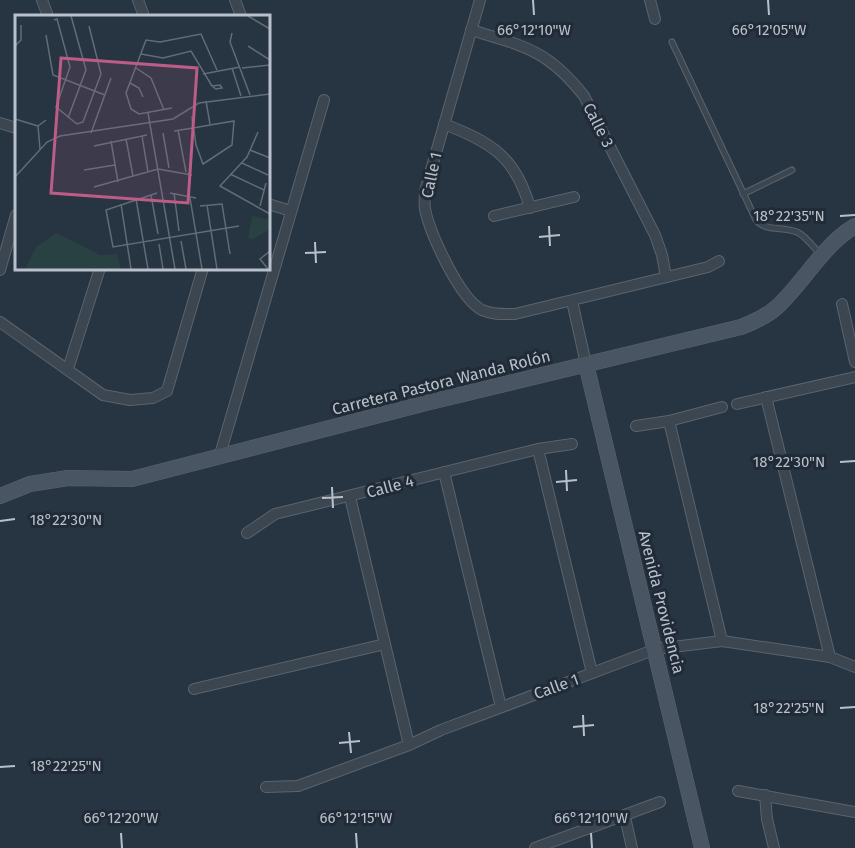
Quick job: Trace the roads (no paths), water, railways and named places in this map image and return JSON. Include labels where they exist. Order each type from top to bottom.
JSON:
[{"type":"street","points":[[42,0],[48,15]]},
{"type":"street","points":[[138,0],[144,15]]},
{"type":"street","points":[[235,0],[241,15]]},
{"type":"street","name":"Calle 1","points":[[480,0],[425,191],[425,208],[429,225],[459,288],[469,301],[483,310],[498,315],[515,314],[708,267],[719,261]]},
{"type":"street","points":[[650,0],[655,19]]},
{"type":"street","name":"Calle 3","points":[[471,30],[523,46],[541,55],[557,66],[584,96],[655,235],[666,277]]},
{"type":"street","points":[[219,458],[324,100]]},
{"type":"street","points":[[0,123],[15,128]]},
{"type":"street","points":[[444,124],[473,135],[500,152],[519,178],[530,208]]},
{"type":"street","points":[[494,216],[574,197]]},
{"type":"street","points":[[270,205],[291,211]]},
{"type":"street","points":[[0,270],[15,218]]},
{"type":"street","name":"Carretera Pastora Wanda Rolón","points":[[0,496],[30,484],[68,478],[132,479],[586,364],[728,331],[754,322],[777,307],[839,238],[855,226]]},
{"type":"street","points":[[68,369],[99,270]]},
{"type":"street","points":[[0,322],[102,395],[130,400],[153,398],[166,391],[202,270]]},
{"type":"street","points":[[572,301],[586,364]]},
{"type":"street","points":[[842,304],[855,362]]},
{"type":"street","name":"Avenida Providencia","points":[[586,364],[702,848]]},
{"type":"street","points":[[737,404],[855,376]]},
{"type":"street","points":[[766,397],[830,657]]},
{"type":"street","points":[[636,426],[669,421],[722,407]]},
{"type":"street","points":[[669,421],[722,641]]},
{"type":"street","name":"Calle 4","points":[[247,533],[275,514],[538,449],[572,444]]},
{"type":"street","points":[[538,449],[592,673]]},
{"type":"street","points":[[444,472],[501,707]]},
{"type":"street","points":[[350,497],[409,745]]},
{"type":"street","name":"Calle 1","points":[[266,787],[297,786],[656,649],[722,641],[830,657],[855,667]]},
{"type":"street","points":[[194,689],[385,644]]},
{"type":"street","points":[[738,791],[855,812]]},
{"type":"street","points":[[765,795],[767,819],[774,848]]},
{"type":"street","points":[[535,848],[660,802]]},
{"type":"street","points":[[625,816],[632,848]]},
{"type":"lane","points":[[672,42],[754,217],[760,225],[794,230],[801,234],[822,256]]},
{"type":"lane","points":[[743,194],[792,170]]}]
